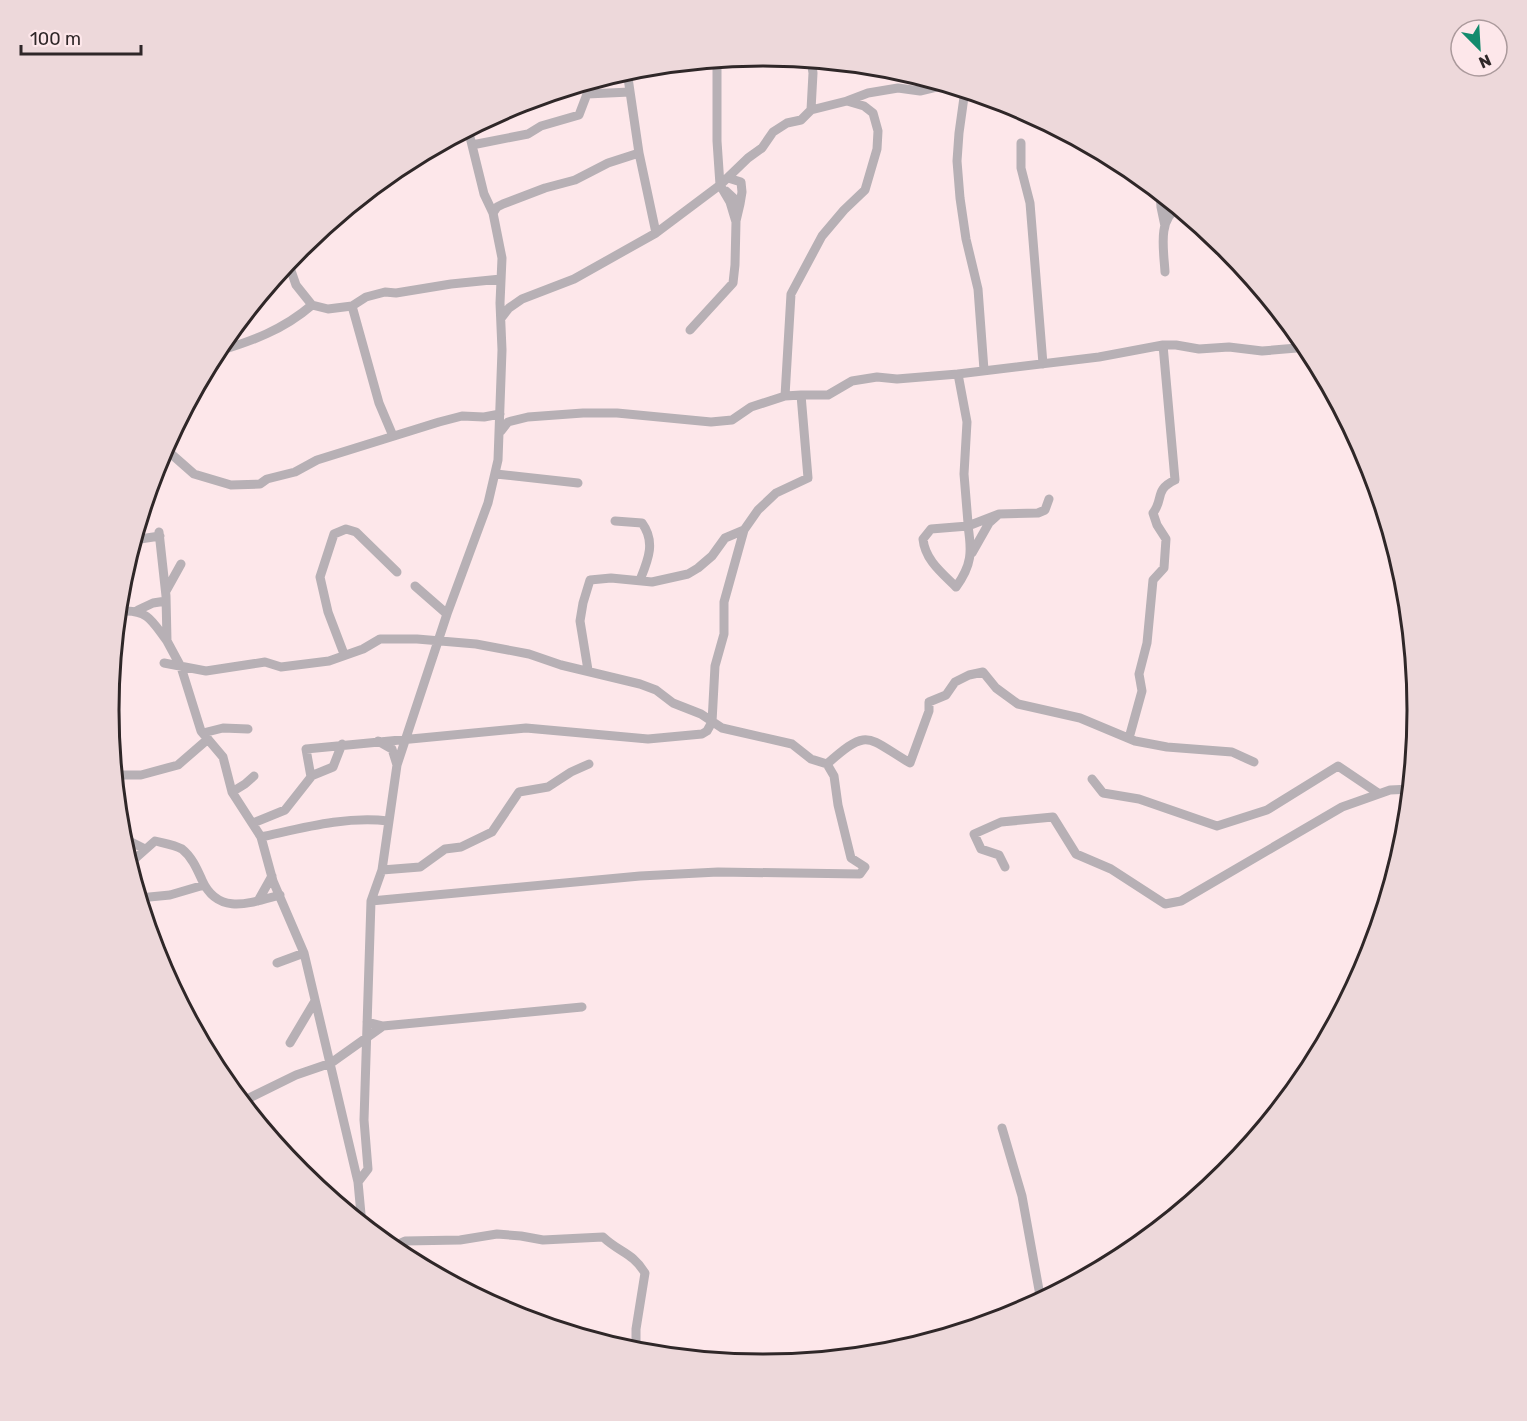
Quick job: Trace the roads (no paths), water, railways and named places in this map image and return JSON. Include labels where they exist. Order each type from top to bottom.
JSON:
[{"type":"street","points":[[717,67],[717,141],[720,185],[730,202],[736,222]]},
{"type":"street","points":[[811,110],[812,68]]},
{"type":"street","points":[[628,80],[639,153],[656,233]]},
{"type":"street","points":[[502,317],[509,308],[522,299],[574,279],[656,233],[720,185],[762,148],[773,132],[787,123],[801,120],[811,110],[868,93],[898,88],[920,91],[931,88]]},
{"type":"street","points":[[472,145],[528,134],[541,126],[579,115],[588,91]]},
{"type":"street","points":[[586,94],[630,92]]},
{"type":"street","points":[[964,98],[958,133],[957,161],[965,229],[978,289],[984,370]]},
{"type":"street","points":[[785,396],[791,294],[822,236],[865,190],[877,149],[878,131],[873,113],[864,105],[847,101]]},
{"type":"street","points":[[358,1182],[368,1169],[364,1120],[371,901],[382,870],[398,765],[447,614],[488,503],[496,474],[501,431],[502,258],[493,213],[484,194],[470,136]]},
{"type":"street","points":[[1021,143],[1021,168],[1030,203],[1043,364]]},
{"type":"street","points":[[493,213],[503,204],[545,188],[575,180],[608,164],[639,153]]},
{"type":"street","points":[[690,330],[733,283],[736,222],[742,192],[741,182],[728,178]]},
{"type":"street","points":[[720,185],[740,204]]},
{"type":"street","points":[[1161,203],[1165,226]]},
{"type":"street","points":[[1161,207],[1166,207]]},
{"type":"street","points":[[1165,272],[1163,231],[1172,213]]},
{"type":"street","points":[[292,272],[296,285],[312,305],[328,309],[352,306],[366,297],[385,292],[396,293],[501,279]]},
{"type":"street","points":[[232,346],[281,328],[295,320],[312,305]]},
{"type":"street","points":[[352,306],[379,403],[393,436]]},
{"type":"street","points":[[501,431],[508,422],[528,417],[583,413],[617,413],[711,422],[732,420],[751,407],[785,396],[828,395],[852,381],[877,377],[897,379],[958,374],[1099,357],[1163,345],[1199,349],[1229,347],[1262,351],[1296,348]]},
{"type":"street","points":[[1129,738],[1142,691],[1139,674],[1147,643],[1153,580],[1164,568],[1166,539],[1153,513],[1158,507],[1158,496],[1164,486],[1175,480],[1163,345]]},
{"type":"street","points":[[958,374],[968,422],[964,474],[972,553]]},
{"type":"street","points":[[311,776],[306,749],[342,744],[526,728],[593,735],[664,738],[702,734],[707,731],[712,722],[715,666],[724,634],[724,602],[744,531],[758,510],[776,493],[808,478],[801,395]]},
{"type":"street","points":[[172,455],[194,474],[231,485],[260,484],[267,479],[295,472],[317,460],[450,418],[500,414]]},
{"type":"street","points":[[496,474],[578,483]]},
{"type":"street","points":[[999,514],[989,523],[957,587],[932,562],[924,550],[923,539],[931,529],[968,526],[999,514],[1038,513],[1045,510],[1050,499]]},
{"type":"street","points":[[615,520],[642,523],[648,531],[651,545],[640,580]]},
{"type":"street","points":[[344,654],[328,612],[320,577],[334,534],[346,529],[356,532],[397,572]]},
{"type":"street","points":[[588,670],[580,621],[590,580],[610,578],[652,582],[693,572],[712,556],[725,538],[744,531]]},
{"type":"street","points":[[142,539],[160,534],[167,641]]},
{"type":"street","points":[[127,610],[138,610],[165,596],[181,564]]},
{"type":"street","points":[[415,586],[447,614]]},
{"type":"street","points":[[138,610],[148,616],[167,641],[181,667],[197,720],[205,736],[223,757],[232,792],[261,837],[272,876],[304,953],[358,1182],[361,1214]]},
{"type":"street","points":[[164,663],[214,671],[265,662],[281,667],[329,661],[363,649],[381,639],[417,639],[476,644],[530,654],[561,665],[639,684],[656,690],[665,699],[701,714],[722,728],[792,744],[811,759],[826,764],[834,776],[838,805],[851,858],[865,867],[860,874],[718,872],[640,876],[371,901]]},
{"type":"street","points":[[826,764],[846,747],[863,738],[874,741],[910,763],[929,711],[929,702],[946,695],[955,682],[969,675],[983,672],[996,688],[1018,704],[1080,718],[1129,738],[1167,747],[1232,752],[1254,762]]},
{"type":"street","points":[[123,775],[141,775],[178,765],[205,736],[223,728],[248,729]]},
{"type":"street","points":[[378,741],[392,749],[398,765]]},
{"type":"street","points":[[253,823],[285,810],[311,776],[333,767],[342,744]]},
{"type":"street","points":[[382,870],[420,867],[446,849],[461,847],[492,832],[519,792],[548,787],[571,772],[589,764]]},
{"type":"street","points":[[1092,779],[1103,793],[1139,799],[1217,826],[1268,810],[1338,766],[1378,793]]},
{"type":"street","points":[[232,792],[254,776]]},
{"type":"street","points":[[1005,867],[999,855],[981,849],[974,834],[1001,822],[1053,817],[1076,854],[1111,869],[1165,904],[1181,901],[1342,807],[1378,793],[1403,788]]},
{"type":"street","points":[[261,837],[338,821],[388,821]]},
{"type":"street","points":[[136,857],[155,841],[181,849],[195,864],[207,891],[221,902],[241,905],[280,895]]},
{"type":"street","points":[[133,843],[145,849]]},
{"type":"street","points":[[258,901],[272,876]]},
{"type":"street","points":[[147,897],[170,895],[204,885]]},
{"type":"street","points":[[277,963],[304,953]]},
{"type":"street","points":[[290,1043],[315,1001]]},
{"type":"street","points":[[367,1022],[383,1026],[582,1007]]},
{"type":"street","points":[[249,1098],[296,1075],[331,1063],[383,1026]]},
{"type":"street","points":[[1002,1128],[1022,1196],[1039,1293]]},
{"type":"street","points":[[401,1243],[460,1240],[497,1234],[543,1240],[603,1237],[615,1248],[629,1254],[645,1273],[636,1343]]}]
